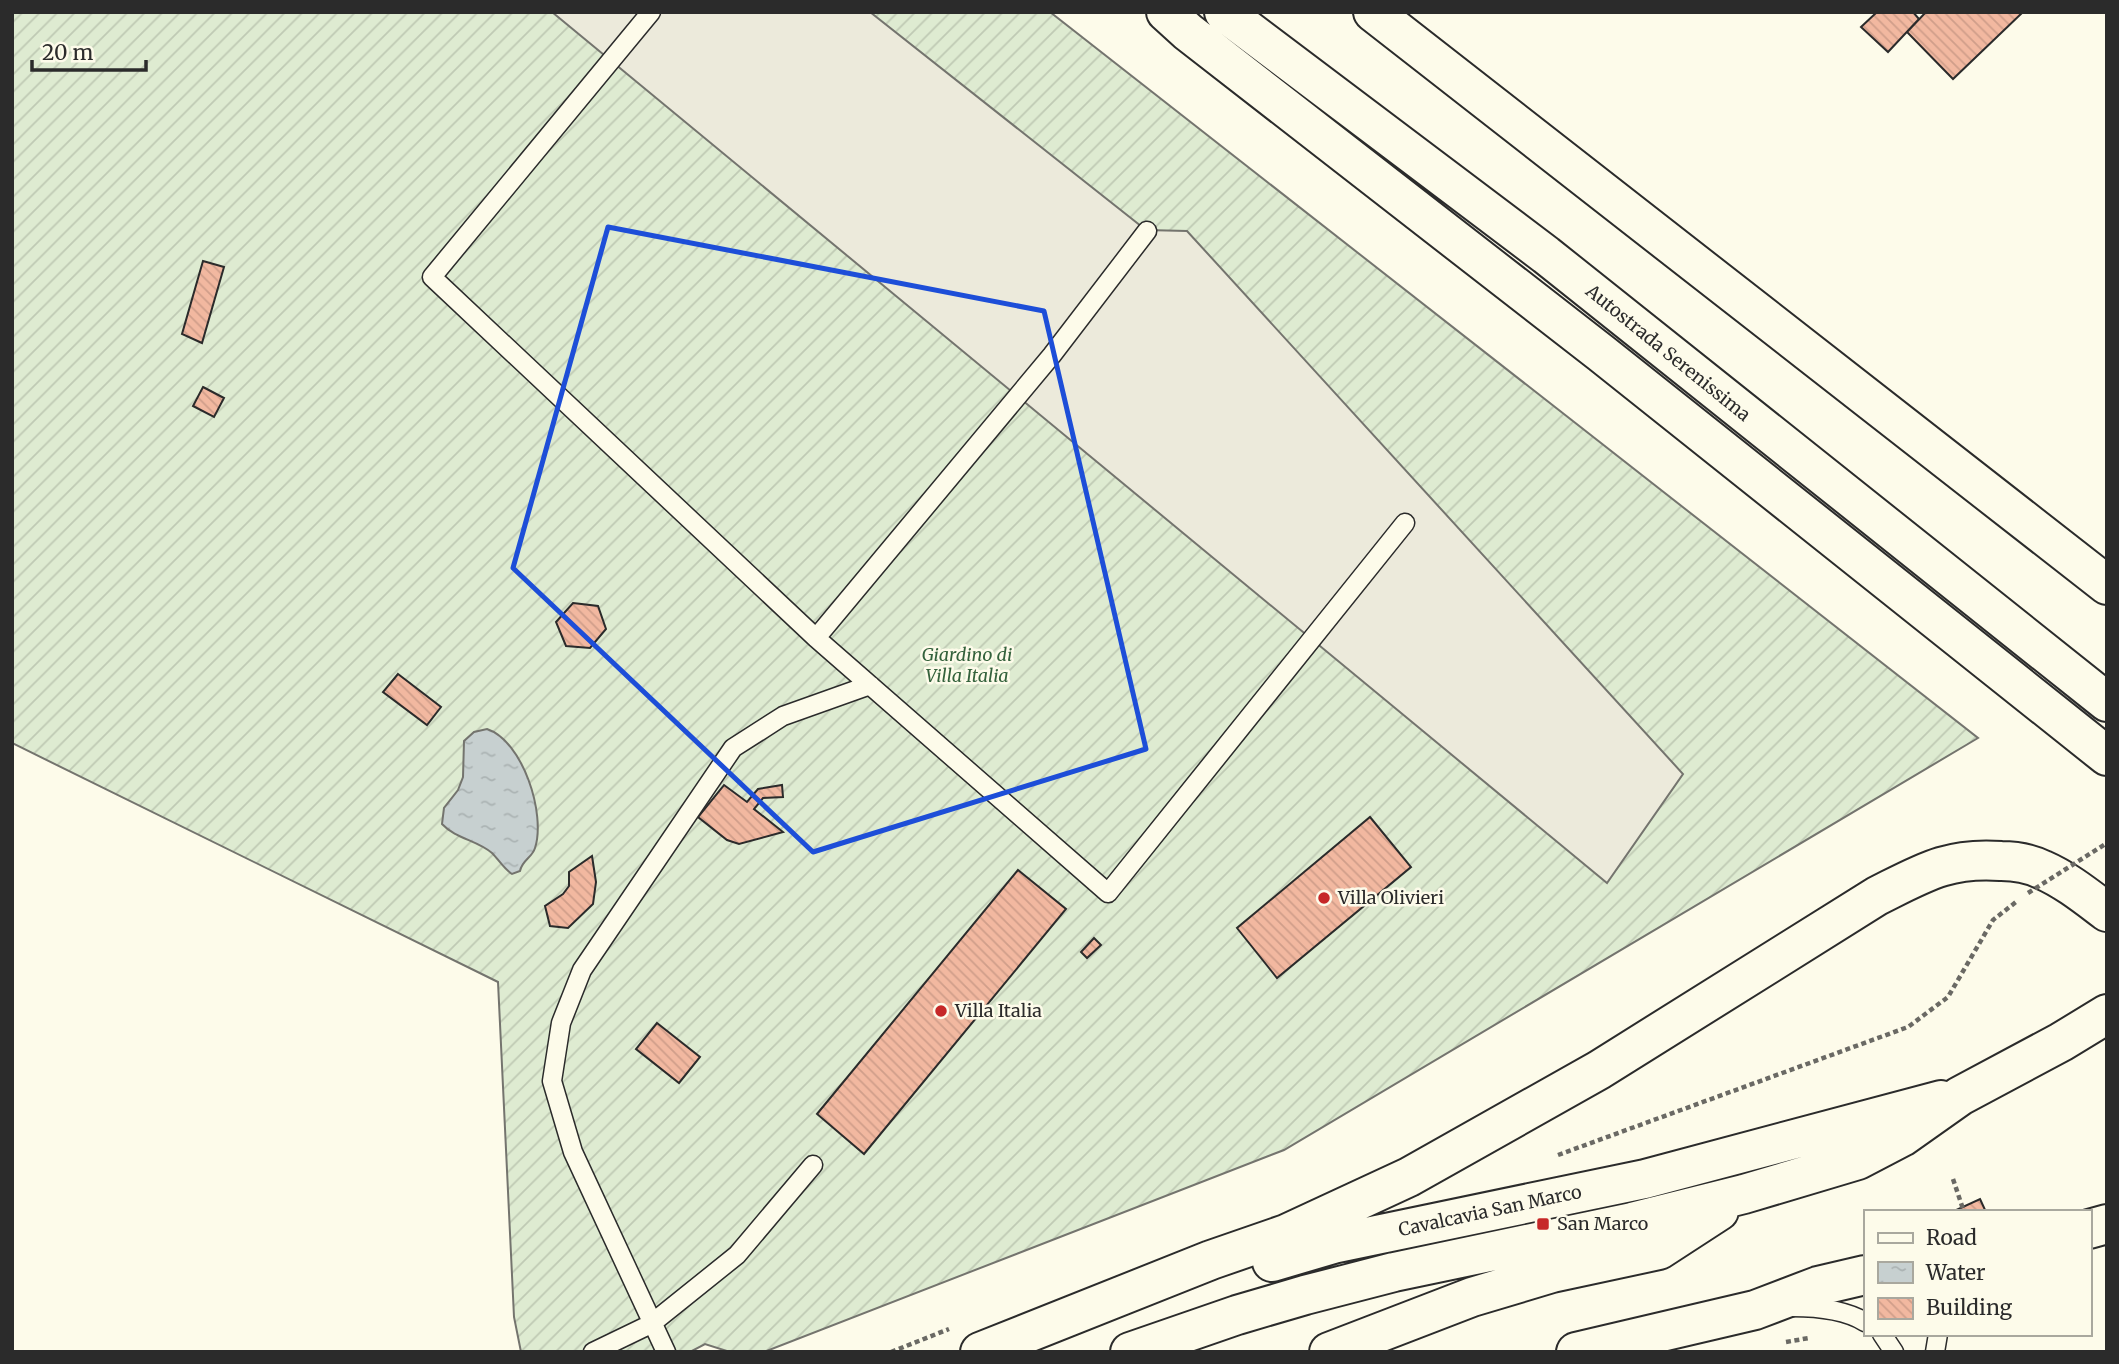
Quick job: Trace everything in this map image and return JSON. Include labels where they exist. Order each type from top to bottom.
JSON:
[{"type":"main road","points":[[1166,12],[2107,756]]},
{"type":"main road","name":"Autostrada Serenissima","points":[[1224,12],[1546,255],[2107,702]]},
{"type":"main road","points":[[1373,12],[2107,585]]},
{"type":"main road","points":[[980,1352],[1211,1260],[1286,1234],[1409,1177],[1599,1070],[1877,896],[1923,873],[1958,861],[2011,861],[2042,869],[2107,912]]},
{"type":"main road","name":"Cavalcavia San Marco","points":[[1130,1352],[1237,1315],[1394,1272],[1632,1222],[1744,1194],[1857,1160],[1902,1137],[1961,1096],[2107,1014]]},
{"type":"main road","name":"Cavalcavia San Marco","points":[[1027,1352],[1177,1293],[1333,1244],[1645,1179],[1961,1096]]},
{"type":"main road","points":[[1329,1352],[1472,1297],[1552,1273],[1659,1250],[1744,1194]]},
{"type":"main road","points":[[1576,1352],[1771,1306],[1818,1286],[1864,1275]]},
{"type":"lane","points":[[647,17],[432,277],[816,638],[1108,892],[1345,601],[1405,523]]},
{"type":"lane","points":[[816,638],[1052,355],[1147,231]]},
{"type":"lane","points":[[666,1352],[573,1152],[552,1081],[561,1023],[582,970],[733,748],[783,716],[870,685]]},
{"type":"lane","points":[[593,1352],[651,1324],[737,1255],[813,1165]]},
{"type":"lane","points":[[1771,1306],[1816,1307],[1847,1314],[1864,1322]]},
{"type":"lane","points":[[1883,1336],[1894,1352]]},
{"type":"path","points":[[1545,1160],[1908,1027],[1948,997],[1993,920],[2028,893],[2107,842]]},
{"type":"path","points":[[1952,1179],[1963,1210]]},
{"type":"highlighted area","points":[[608,227],[1044,311],[1146,749],[813,852],[513,568]]},
{"type":"green space","name":"Giardino di Villa Italia","points":[[12,12],[1050,12],[1978,738],[1284,1150],[764,1352],[730,1352],[705,1344],[690,1352],[521,1352],[514,1317],[498,982],[12,743]]},
{"type":"shaded area","points":[[552,12],[870,12],[1146,230],[1187,231],[1683,774],[1607,883]]},
{"type":"water","points":[[487,729],[500,736],[511,748],[529,780],[534,799],[538,834],[535,848],[520,871],[512,874],[492,853],[442,824],[444,808],[458,790],[463,777],[464,741],[474,732]]},
{"type":"building","points":[[1877,12],[1913,12],[1919,19],[1888,52],[1861,27]]},
{"type":"building","points":[[1926,12],[2023,12],[1953,79],[1907,32]]},
{"type":"building","points":[[203,261],[224,267],[202,343],[182,334]]},
{"type":"building","points":[[203,387],[224,398],[214,417],[193,406]]},
{"type":"building","points":[[573,603],[598,606],[606,629],[590,648],[566,646],[556,622]]},
{"type":"building","points":[[398,674],[441,707],[427,725],[383,692]]},
{"type":"building","points":[[724,785],[747,802],[758,789],[782,785],[783,797],[763,798],[754,809],[783,832],[739,844],[727,840],[698,817]]},
{"type":"building","name":"Villa Olivieri","points":[[1370,817],[1411,867],[1277,978],[1237,928]]},
{"type":"building","points":[[592,856],[596,882],[593,904],[568,928],[550,926],[545,906],[563,894],[569,886],[569,872]]},
{"type":"building","name":"Villa Italia","points":[[1018,870],[1066,909],[864,1154],[817,1114]]},
{"type":"building","points":[[1094,938],[1101,945],[1087,958],[1081,952]]},
{"type":"building","points":[[657,1023],[700,1057],[679,1083],[636,1049]]},
{"type":"building","points":[[1980,1199],[1985,1210],[1956,1210]]},
{"type":"place","name":"Villa Olivieri","points":[[1324,898]]},
{"type":"place","name":"Villa Italia","points":[[941,1011]]},
{"type":"place","name":"San Marco","points":[[1543,1224]]}]
